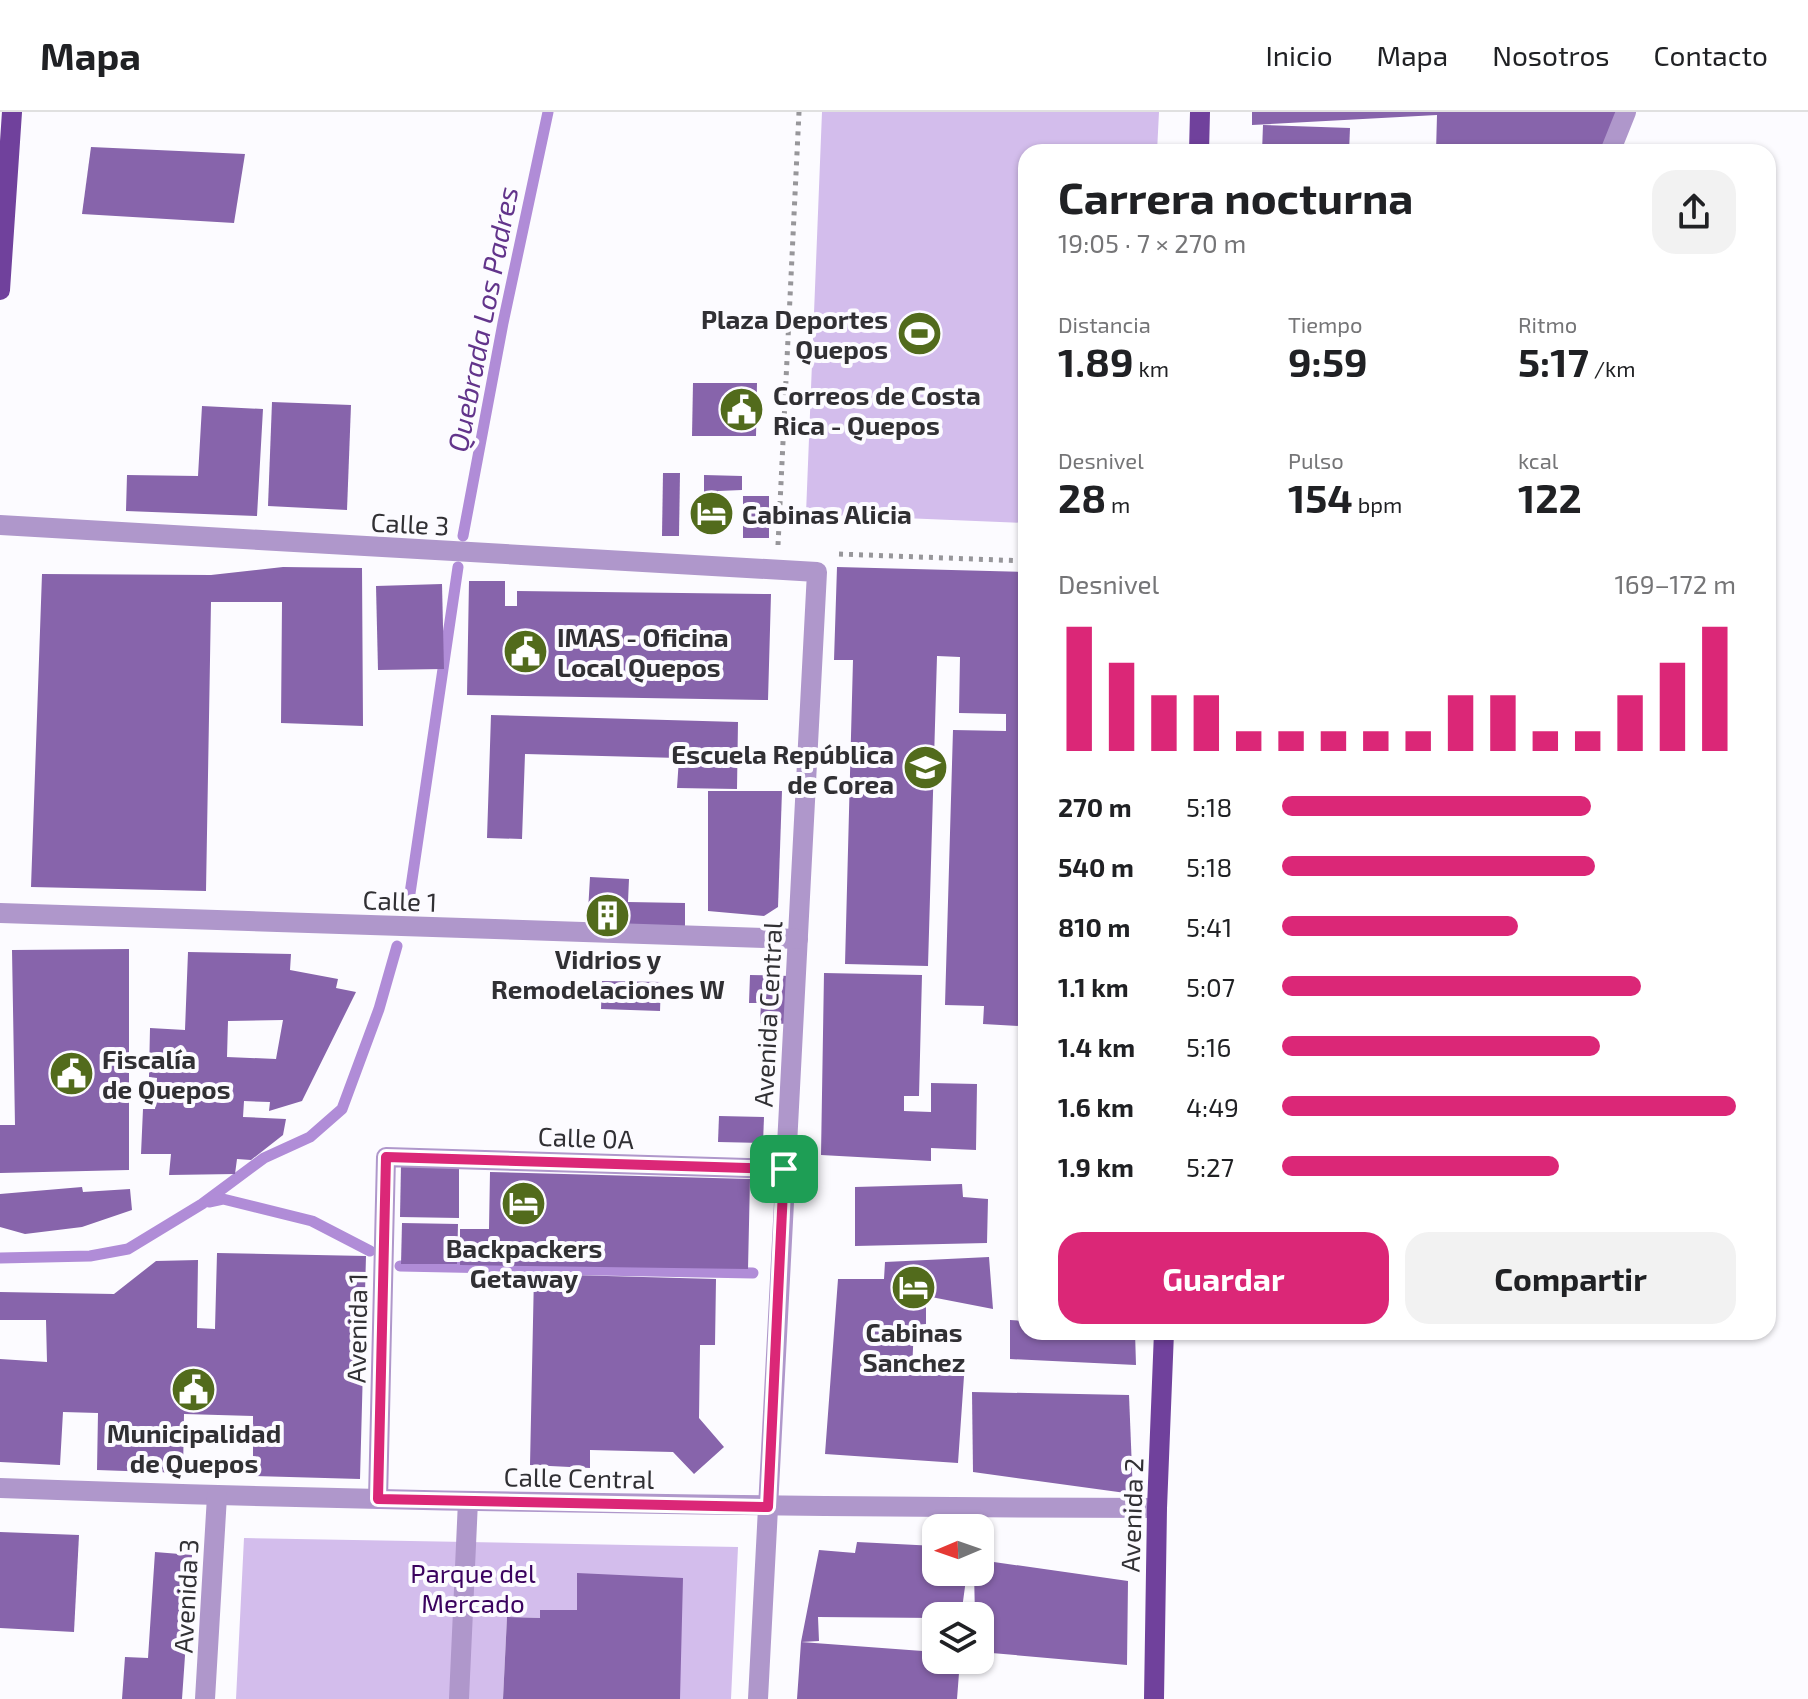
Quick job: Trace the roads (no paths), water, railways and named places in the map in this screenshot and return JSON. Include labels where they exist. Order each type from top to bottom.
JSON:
[{"type":"main road","points":[[0,290],[12,112]]},
{"type":"main road","points":[[1199,144],[1200,112]]},
{"type":"main road","name":"Avenida 2","points":[[1154,1699],[1164,1340]]},
{"type":"street","points":[[1613,144],[1626,112]]},
{"type":"street","name":"Calle 3","points":[[0,525],[778,570],[820,563]]},
{"type":"street","name":"Avenida Central","points":[[758,1699],[784,1169],[820,563]]},
{"type":"street","name":"Calle 1","points":[[0,913],[798,939]]},
{"type":"street","name":"Calle 0A","points":[[386,1157],[784,1169]]},
{"type":"street","name":"Avenida 1","points":[[378,1499],[386,1157]]},
{"type":"street","name":"Calle Central","points":[[0,1488],[217,1496],[768,1507],[1157,1508]]},
{"type":"street","name":"Avenida 3","points":[[205,1699],[217,1496]]},
{"type":"street","points":[[459,1699],[468,1501]]},
{"type":"waterway","name":"Quebrada Los Padres","points":[[463,536],[503,323],[548,112]]},
{"type":"waterway","name":"Quebrada Los Padres","points":[[408,907],[458,567]]},
{"type":"waterway","name":"Quebrada Los Padres","points":[[0,1258],[90,1256],[128,1249],[202,1204],[264,1158],[310,1137],[342,1109],[379,1009],[397,946]]},
{"type":"waterway","points":[[209,1202],[223,1199],[312,1221],[370,1251]]},
{"type":"waterway","points":[[400,1266],[753,1273]]},
{"type":"place","name":"Plaza Deportes Quepos","points":[[919,333]]},
{"type":"place","name":"Correos de Costa Rica - Quepos","points":[[742,409]]},
{"type":"place","name":"Cabinas Alicia","points":[[711,513]]},
{"type":"place","name":"IMAS - Oficina Local Quepos","points":[[526,651]]},
{"type":"place","name":"Escuela República de Corea","points":[[925,768]]},
{"type":"place","name":"Vidrios y Remodelaciones W","points":[[608,915]]},
{"type":"place","name":"Fiscalía de Quepos","points":[[71,1073]]},
{"type":"place","name":"Backpackers Getaway","points":[[524,1204]]},
{"type":"place","name":"Cabinas Sanchez","points":[[914,1288]]},
{"type":"place","name":"Municipalidad de Quepos","points":[[194,1389]]},
{"type":"park label","name":"Parque del Mercado","points":[[473,1587]]}]
